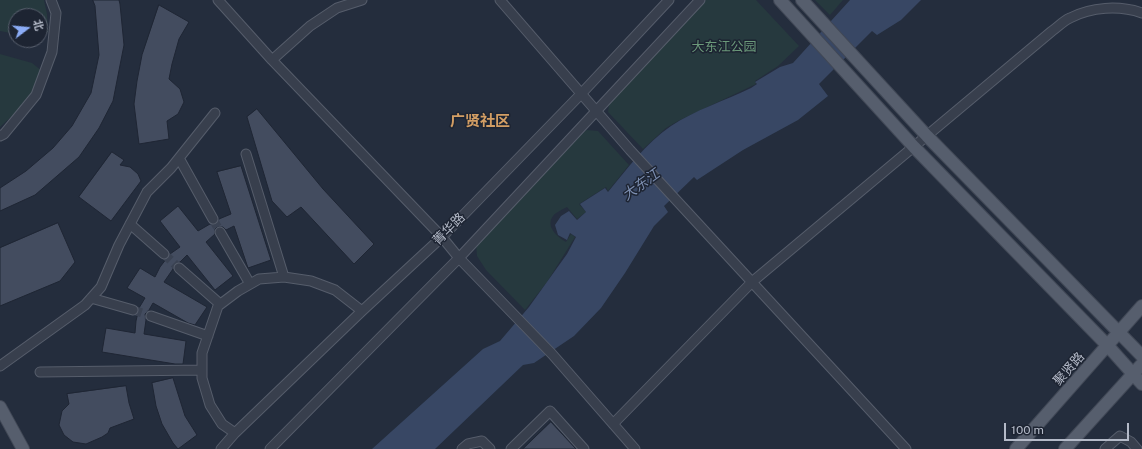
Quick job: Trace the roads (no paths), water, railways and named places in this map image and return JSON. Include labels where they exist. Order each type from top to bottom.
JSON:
[{"type":"main road","points":[[780,0],[914,146],[1108,346],[1142,384]]},
{"type":"main road","points":[[802,0],[926,136],[1142,356]]},
{"type":"main road","name":"聚贤路","points":[[1016,449],[1142,306]]},
{"type":"main road","points":[[1065,449],[1142,364]]},
{"type":"main road","points":[[0,407],[23,449]]},
{"type":"street","points":[[0,136],[4,134],[36,95],[42,80],[52,52],[56,13],[51,0]]},
{"type":"street","points":[[218,0],[272,60],[552,354],[635,449]]},
{"type":"street","points":[[272,60],[310,26],[336,8],[362,0]]},
{"type":"street","points":[[500,0],[630,150],[906,449]]},
{"type":"street","name":"菁华路","points":[[221,449],[235,433],[362,311],[442,237],[581,94],[669,0]]},
{"type":"street","points":[[270,449],[459,258],[700,0]]},
{"type":"street","points":[[613,424],[752,282],[1052,31],[1070,18],[1092,10],[1115,8],[1142,13]]},
{"type":"street","points":[[0,366],[85,305],[91,298],[101,286],[130,224],[147,192],[179,158],[215,112]]},
{"type":"street","points":[[246,154],[284,277]]},
{"type":"street","points":[[179,158],[213,219]]},
{"type":"street","points":[[130,224],[164,254]]},
{"type":"street","points":[[220,232],[250,284]]},
{"type":"street","points":[[179,268],[220,304]]},
{"type":"street","points":[[235,433],[222,424],[210,405],[202,378],[202,353],[220,304],[238,291],[259,279],[284,277],[311,281],[334,290],[362,311]]},
{"type":"street","points":[[91,298],[133,310]]},
{"type":"street","points":[[151,316],[208,336]]},
{"type":"street","points":[[40,372],[202,370]]},
{"type":"street","points":[[511,449],[550,411],[584,449]]},
{"type":"street","points":[[1106,449],[1120,436],[1131,442],[1137,449]]},
{"type":"street","points":[[462,449],[468,444],[482,441],[490,449]]},
{"type":"water","name":"大东江","points":[[850,0],[921,0],[901,20],[877,35],[872,31],[819,84],[828,96],[798,120],[743,150],[697,180],[694,177],[664,206],[668,212],[654,226],[601,308],[574,336],[534,363],[523,365],[435,449],[372,449],[483,349],[500,341],[529,307],[567,254],[576,237],[570,233],[567,240],[558,235],[555,225],[561,216],[569,211],[577,220],[586,212],[580,204],[605,188],[608,192],[653,140],[680,120],[751,88],[757,84],[755,82],[780,67],[793,63]]},
{"type":"tunnel","points":[[213,219],[220,232]]},
{"type":"tunnel","points":[[164,254],[179,268]]},
{"type":"tunnel","points":[[133,310],[151,316]]},
{"type":"district","name":"广贤社区","points":[[480,121]]},
{"type":"park label","name":"大东江公园","points":[[724,47]]}]
